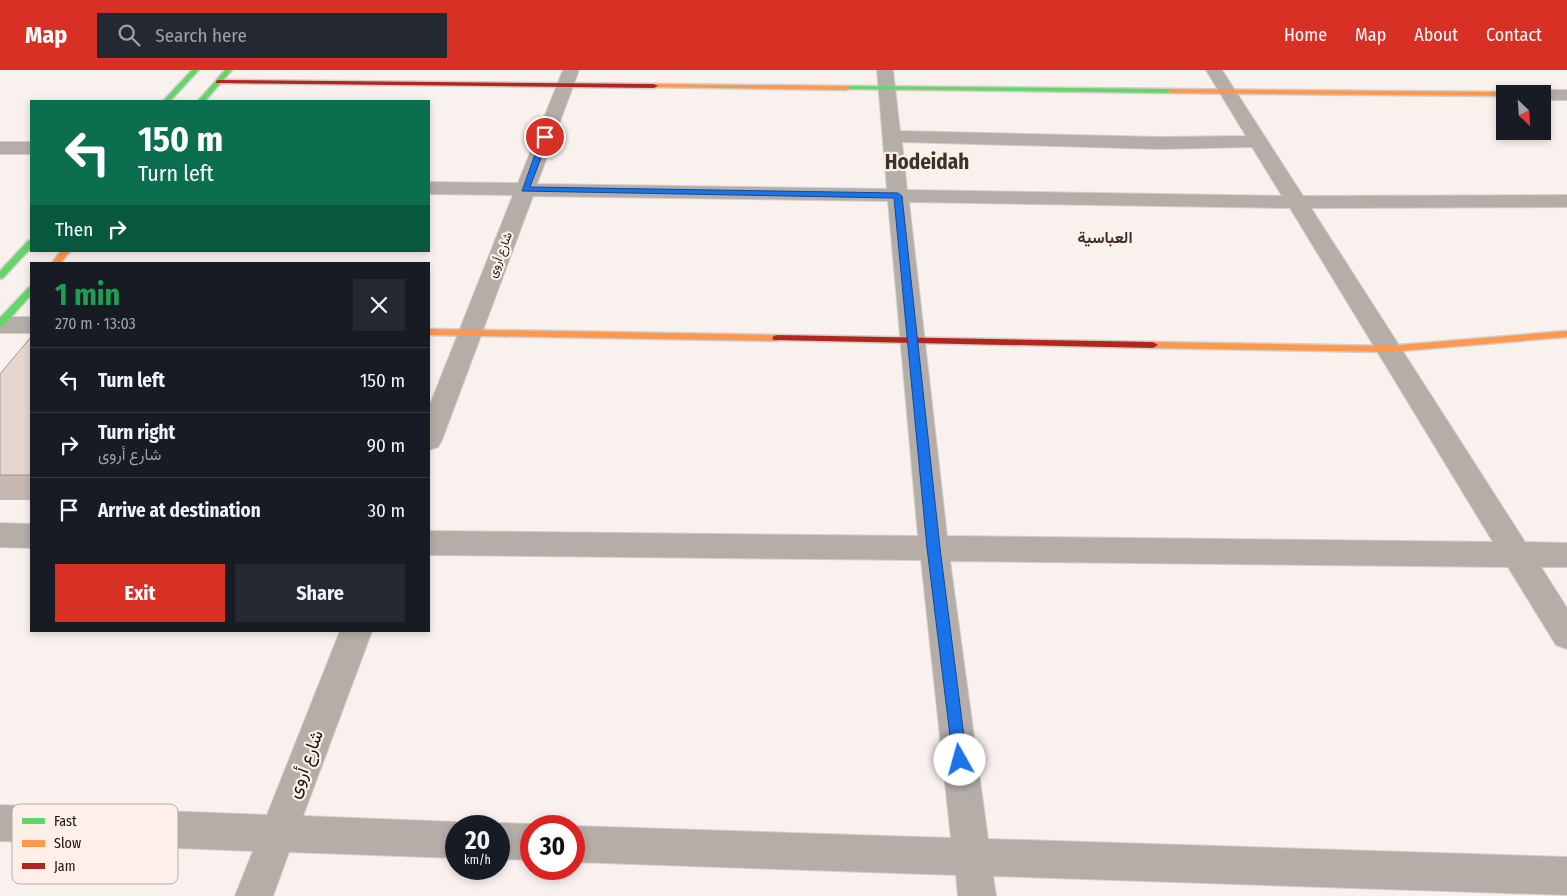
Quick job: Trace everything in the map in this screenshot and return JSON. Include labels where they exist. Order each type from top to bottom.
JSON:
[{"type":"street","points":[[167,100],[196,70]]},
{"type":"street","points":[[202,100],[229,70]]},
{"type":"street","points":[[1214,70],[1567,634]]},
{"type":"street","points":[[218,82],[568,78],[886,79],[1227,92],[1496,94]]},
{"type":"street","name":"شارع أروى","points":[[430,437],[568,78]]},
{"type":"street","points":[[886,79],[934,548],[977,896]]},
{"type":"street","points":[[1551,94],[1567,95]]},
{"type":"street","points":[[892,136],[1160,143],[1258,141]]},
{"type":"street","points":[[0,148],[30,148]]},
{"type":"street","points":[[430,188],[1296,202],[1567,202]]},
{"type":"street","points":[[0,276],[30,244]]},
{"type":"street","points":[[57,262],[65,252]]},
{"type":"street","points":[[0,325],[30,291]]},
{"type":"street","points":[[0,325],[30,326]]},
{"type":"street","points":[[430,332],[1388,349],[1567,334]]},
{"type":"street","points":[[0,535],[30,536]]},
{"type":"street","points":[[430,543],[1567,555]]},
{"type":"street","name":"شارع أروى","points":[[254,896],[356,632]]},
{"type":"street","points":[[178,830],[445,840]]},
{"type":"street","points":[[585,844],[1567,876]]},
{"type":"building","points":[[30,338],[30,475],[0,475],[0,374]]},
{"type":"traffic: fast","points":[[167,100],[196,70]]},
{"type":"traffic: fast","points":[[202,100],[229,70]]},
{"type":"traffic: fast","points":[[847,88],[1171,91]]},
{"type":"traffic: fast","points":[[0,276],[30,244]]},
{"type":"traffic: fast","points":[[0,324],[30,291]]},
{"type":"traffic: slow","points":[[654,86],[847,88]]},
{"type":"traffic: slow","points":[[1171,91],[1496,94]]},
{"type":"traffic: slow","points":[[57,262],[65,252]]},
{"type":"traffic: slow","points":[[430,332],[777,338]]},
{"type":"traffic: slow","points":[[1153,345],[1388,349],[1567,334]]},
{"type":"traffic: jam","points":[[218,82],[654,86]]},
{"type":"traffic: jam","points":[[777,338],[1153,345]]},
{"type":"district","name":"Hodeidah","points":[[927,162]]},
{"type":"district","name":"العباسية","points":[[1105,237]]},
{"type":"route","points":[[545,137],[525,189],[898,196],[934,548],[960,760]]}]
